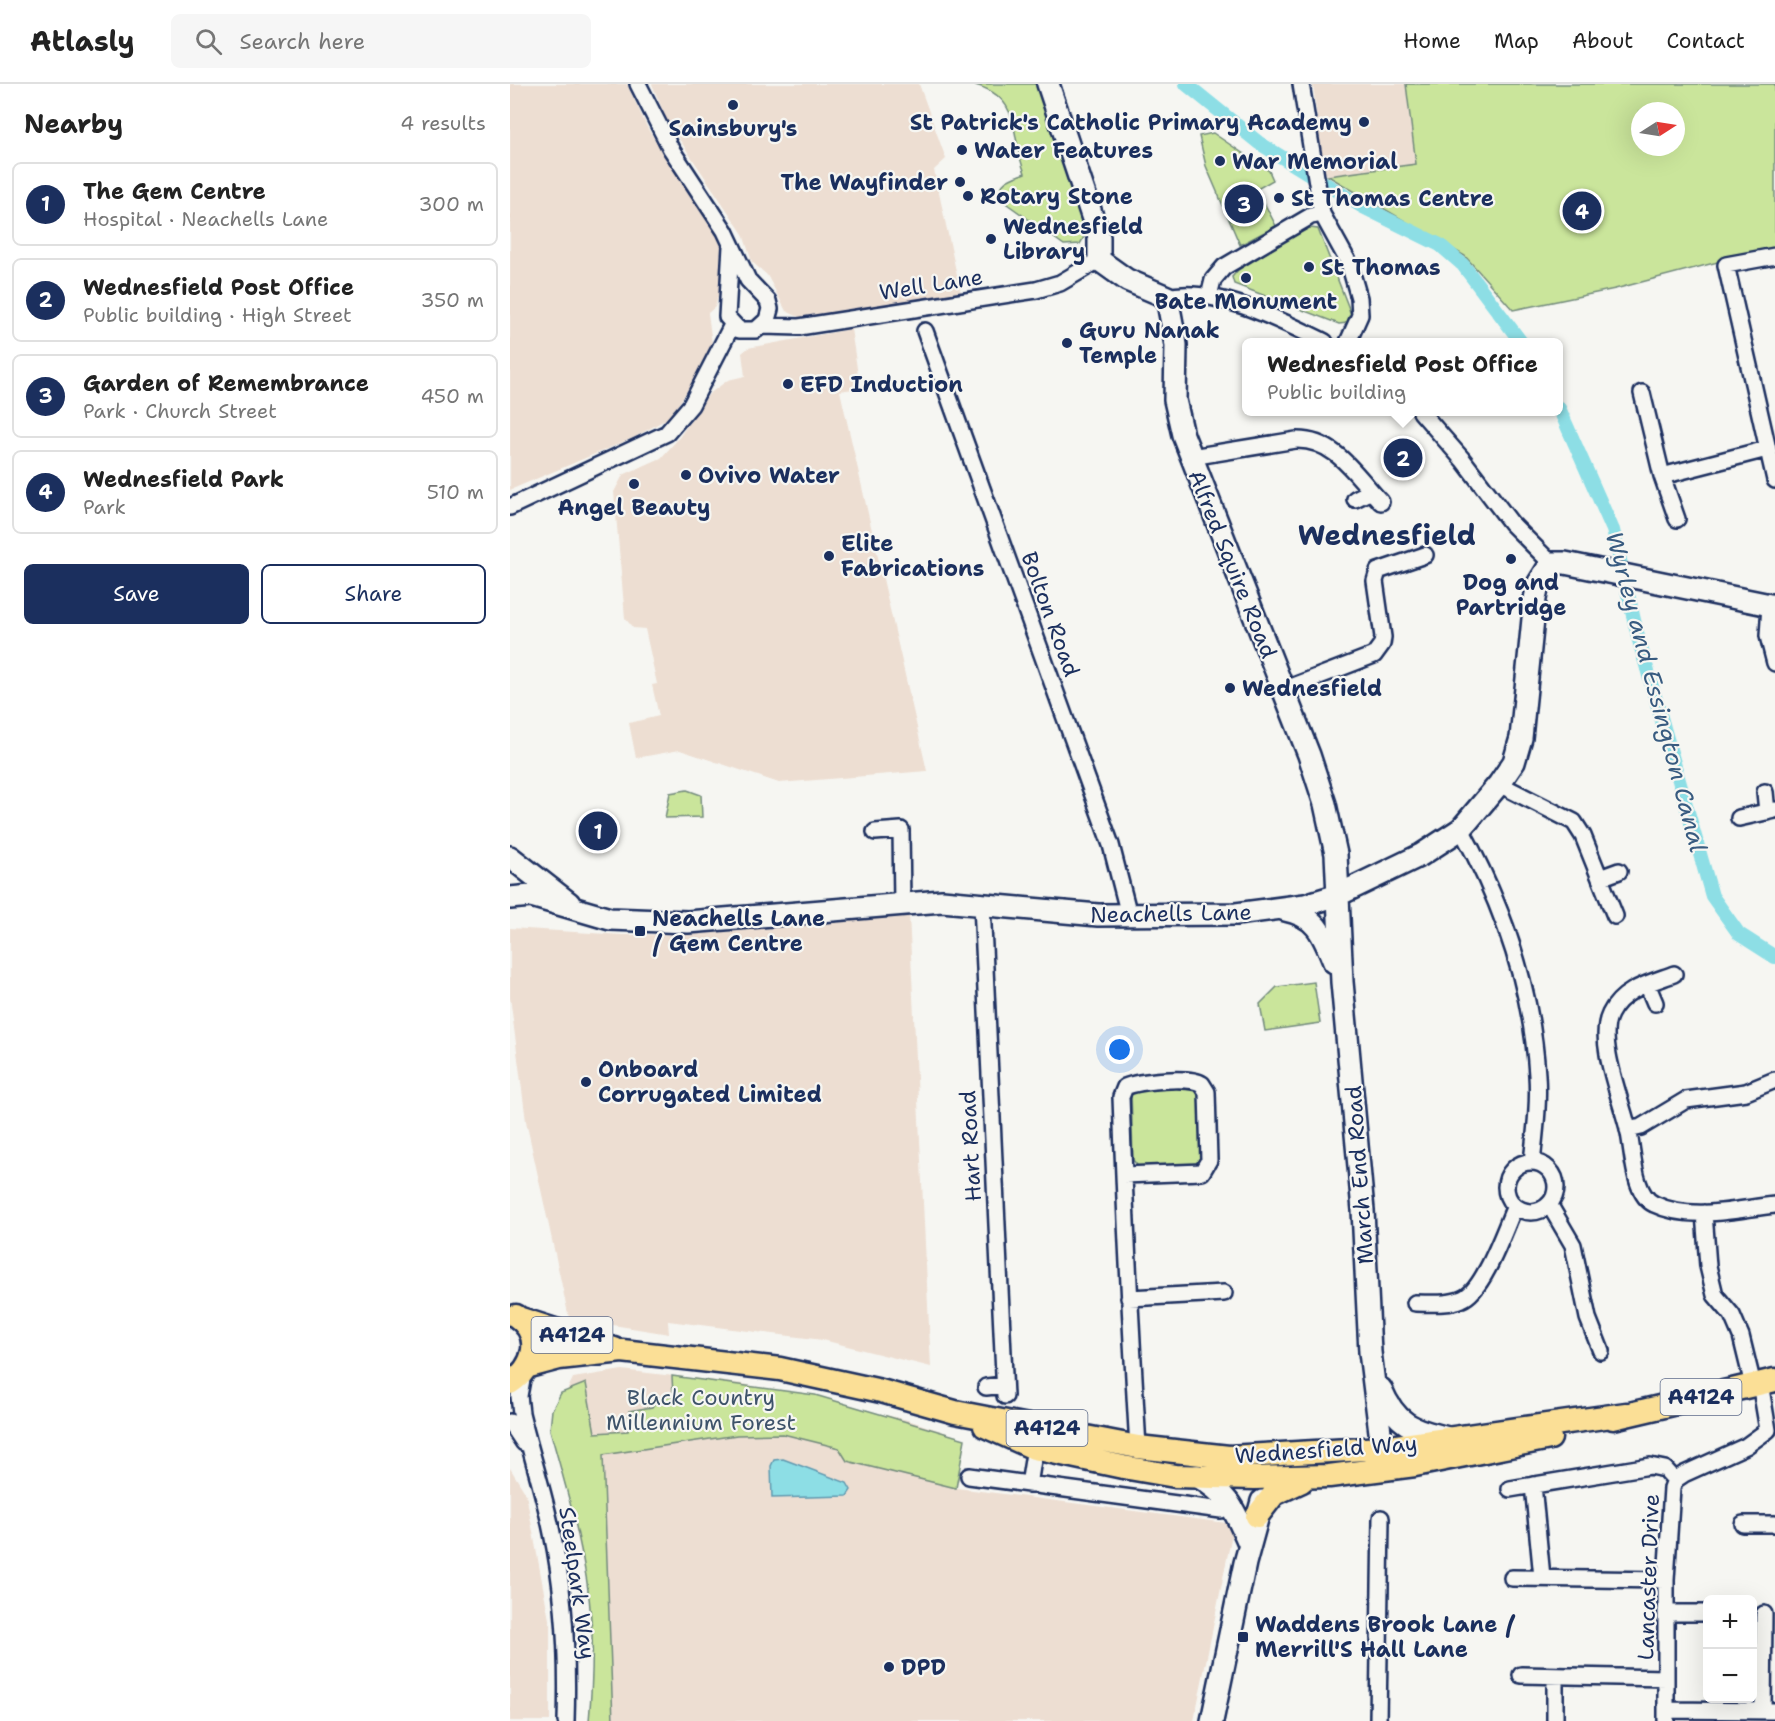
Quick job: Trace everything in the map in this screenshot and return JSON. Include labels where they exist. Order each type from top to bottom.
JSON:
[{"type":"main road","name":"Wednesfield Way","points":[[513,1313],[622,1351],[780,1369],[881,1391],[955,1412],[1123,1467],[1174,1476],[1264,1471],[1377,1459],[1449,1438],[1626,1414]]},
{"type":"main road","points":[[513,1313],[528,1328],[532,1343],[533,1357],[521,1374]]},
{"type":"main road","name":"Wednesfield Way","points":[[521,1374],[550,1360],[622,1351]]},
{"type":"main road","name":"A4124","points":[[1264,1471],[1312,1477],[1377,1459],[1421,1464],[1555,1437],[1626,1414],[1763,1383]]},
{"type":"main road","name":"Wednesfield Way","points":[[1037,1438],[1228,1457],[1264,1471]]},
{"type":"main road","points":[[1257,1516],[1274,1494],[1312,1477]]},
{"type":"street","points":[[510,507],[667,433],[691,405],[714,363],[739,328],[766,320],[768,301],[748,280],[716,216],[671,149],[639,84]]},
{"type":"street","points":[[1048,84],[1099,237],[1099,260],[1128,280],[1167,297],[1183,293],[1209,296],[1265,316],[1316,338]]},
{"type":"street","points":[[1301,84],[1322,214],[1349,262],[1359,298],[1360,315],[1350,338]]},
{"type":"street","points":[[1209,296],[1214,280],[1224,267],[1311,216],[1322,214]]},
{"type":"street","points":[[731,246],[730,297],[726,310],[739,328]]},
{"type":"street","points":[[1775,256],[1726,265],[1775,480]]},
{"type":"street","name":"Well Lane","points":[[766,320],[799,327],[1036,290],[1060,283],[1099,260]]},
{"type":"street","points":[[730,297],[742,289],[759,291]]},
{"type":"street","name":"Alfred Squire Road","points":[[1167,297],[1176,345],[1175,400],[1191,457],[1283,690],[1325,804],[1336,854],[1338,895]]},
{"type":"street","name":"Bolton Road","points":[[924,331],[1111,845],[1129,915]]},
{"type":"street","points":[[1640,404],[1677,519]]},
{"type":"street","points":[[1425,416],[1463,459],[1511,523],[1551,563],[1773,605],[1768,636],[1775,663]]},
{"type":"street","points":[[1191,457],[1296,440],[1312,441],[1334,450],[1376,496],[1355,499]]},
{"type":"street","points":[[1662,476],[1767,449]]},
{"type":"street","points":[[1283,690],[1374,655],[1382,644],[1383,637],[1375,581],[1378,571],[1425,555]]},
{"type":"street","name":"Neachells Lane","points":[[510,898],[531,896],[610,919],[688,922],[942,901],[1039,911],[1129,915],[1236,914],[1283,910],[1338,895],[1421,855],[1461,829],[1499,784],[1514,762],[1521,738],[1535,599],[1538,584],[1551,563]]},
{"type":"street","points":[[1499,784],[1574,822],[1583,836],[1615,916]]},
{"type":"street","points":[[1739,818],[1771,811],[1765,792]]},
{"type":"street","points":[[875,832],[908,829],[902,904]]},
{"type":"street","points":[[1461,829],[1483,868],[1502,917],[1526,999],[1538,1076],[1537,1117],[1532,1162]]},
{"type":"street","name":"Neachells Lane","points":[[510,857],[576,908]]},
{"type":"street","points":[[1600,878],[1619,871]]},
{"type":"street","name":"March End Road","points":[[1338,895],[1342,982],[1362,1199],[1373,1369],[1390,1410],[1400,1421],[1425,1432],[1449,1438]]},
{"type":"street","name":"Hart Road","points":[[982,904],[1005,1390],[986,1387]]},
{"type":"street","name":"March End Road","points":[[1283,910],[1309,918],[1321,929],[1342,982]]},
{"type":"street","points":[[1674,974],[1647,984],[1622,998],[1609,1015],[1605,1028],[1616,1093],[1628,1130],[1638,1181],[1644,1197],[1659,1205],[1704,1213],[1739,1211],[1775,1204]]},
{"type":"street","points":[[1647,984],[1655,1003]]},
{"type":"street","points":[[1628,1130],[1641,1127],[1686,1100],[1746,1092],[1775,1080]]},
{"type":"street","points":[[1124,1175],[1202,1172],[1209,1160],[1207,1092],[1202,1084],[1197,1081],[1136,1083],[1125,1087],[1121,1097],[1124,1175],[1129,1298],[1138,1447]]},
{"type":"street","points":[[1532,1162],[1544,1166],[1554,1177],[1555,1191],[1549,1204],[1536,1211],[1528,1212],[1515,1206],[1507,1191],[1509,1175],[1522,1164],[1532,1162]]},
{"type":"street","points":[[1549,1204],[1573,1245],[1588,1318],[1600,1351]]},
{"type":"street","points":[[1415,1303],[1452,1302],[1466,1298],[1481,1281],[1515,1206]]},
{"type":"street","name":"Lancaster Drive","points":[[1666,1715],[1668,1515],[1675,1480],[1772,1432],[1763,1383],[1732,1315],[1715,1295],[1708,1266],[1704,1213]]},
{"type":"street","points":[[1129,1298],[1224,1293]]},
{"type":"street","points":[[1373,1369],[1367,1408],[1377,1459]]},
{"type":"street","name":"Steelpark Way","points":[[521,1374],[519,1396],[521,1413],[552,1533],[563,1608],[567,1666],[566,1721]]},
{"type":"street","name":"Steelpark Way","points":[[510,1422],[531,1454]]},
{"type":"street","points":[[1029,1485],[1037,1438]]},
{"type":"street","points":[[1510,1489],[1650,1466],[1665,1469],[1675,1480]]},
{"type":"street","points":[[1212,1721],[1257,1516],[1264,1471]]},
{"type":"street","points":[[1245,1563],[1264,1471]]},
{"type":"street","points":[[969,1476],[1221,1510]]},
{"type":"street","points":[[1197,1476],[1216,1487],[1232,1504],[1248,1541]]},
{"type":"street","points":[[1533,1485],[1542,1577]]},
{"type":"street","points":[[1743,1524],[1759,1517],[1775,1524]]},
{"type":"street","points":[[1377,1526],[1378,1721]]},
{"type":"street","points":[[1512,1578],[1666,1580]]},
{"type":"street","points":[[1666,1612],[1703,1613]]},
{"type":"street","points":[[1666,1715],[1769,1711],[1764,1614]]},
{"type":"street","points":[[1521,1675],[1666,1678]]},
{"type":"street","points":[[1555,1721],[1556,1676]]},
{"type":"shaded area","points":[[510,84],[627,84],[648,129],[721,241],[726,270],[715,307],[708,313],[712,344],[700,371],[670,417],[635,437],[510,490]]},
{"type":"shaded area","name":"Sainsbury's","points":[[652,84],[919,84],[946,159],[934,170],[961,294],[799,317],[786,311],[767,275],[752,262],[743,234],[667,121]]},
{"type":"shaded area","name":"St Patrick's Catholic Primary Academy","points":[[1313,84],[1406,84],[1416,164],[1328,176],[1323,170]]},
{"type":"shaded area","points":[[851,329],[860,388],[840,391],[927,771],[779,783],[680,750],[636,758],[629,723],[659,716],[652,685],[657,684],[645,629],[633,628],[625,618],[614,492],[623,475],[661,458],[678,439],[709,394],[728,380],[745,376],[742,353],[748,348]]},
{"type":"shaded area","points":[[909,914],[931,1367],[823,1340],[668,1321],[669,1334],[569,1318],[526,1121],[510,997],[510,928],[623,935],[698,934]]},
{"type":"shaded area","points":[[622,1370],[743,1384],[908,1420],[965,1439],[957,1488],[1234,1524],[1194,1721],[603,1721],[601,1651],[553,1421],[573,1378]]},
{"type":"shaded area","points":[[510,1468],[526,1494],[550,1625],[550,1721],[510,1721]]},
{"type":"green space","points":[[972,84],[1038,84],[1087,232],[1080,244],[1064,245],[1007,204],[999,195],[1005,183],[1025,173],[1012,119],[1000,98],[989,90]]},
{"type":"green space","points":[[1406,84],[1775,84],[1775,247],[1615,289],[1513,310],[1465,256],[1328,176],[1416,164]]},
{"type":"green space","points":[[1213,133],[1269,171],[1273,180],[1257,189],[1276,226],[1240,245],[1206,166],[1199,136]]},
{"type":"green space","points":[[1310,228],[1318,229],[1348,306],[1352,318],[1347,323],[1339,324],[1234,284],[1232,277],[1238,270]]},
{"type":"green space","points":[[687,790],[701,795],[702,817],[665,818],[670,793]]},
{"type":"green space","points":[[1314,982],[1320,1023],[1265,1031],[1260,1004],[1277,987]]},
{"type":"green space","points":[[1196,1086],[1202,1095],[1204,1161],[1196,1168],[1140,1169],[1133,1160],[1131,1090]]},
{"type":"green space","name":"Black Country Millennium Forest","points":[[672,1376],[815,1395],[965,1439],[956,1488],[847,1461],[839,1448],[783,1434],[737,1435],[603,1455],[613,1721],[589,1721],[592,1632],[589,1595],[575,1524],[550,1430],[552,1410],[561,1393],[586,1383],[595,1433],[628,1431],[629,1411],[652,1407],[658,1398],[673,1396]]},
{"type":"water","points":[[783,1459],[847,1483],[851,1490],[847,1496],[772,1498],[771,1466],[774,1460]]},
{"type":"waterway","name":"Wyrley and Essington Canal","points":[[1186,84],[1259,143],[1363,207],[1440,245],[1463,265],[1518,338]]},
{"type":"waterway","name":"Wyrley and Essington Canal","points":[[1563,416],[1613,530],[1638,637],[1712,896],[1739,934],[1775,957]]},
{"type":"place","name":"Sainsbury's","points":[[733,105]]},
{"type":"place","name":"St Patrick's Catholic Primary Academy","points":[[1364,122]]},
{"type":"place","name":"Water Features","points":[[962,150]]},
{"type":"place","name":"War Memorial","points":[[1220,161]]},
{"type":"place","name":"The Wayfinder","points":[[960,182]]},
{"type":"place","name":"Rotary Stone","points":[[968,196]]},
{"type":"place","name":"St Thomas Centre","points":[[1279,198]]},
{"type":"place","name":"Garden of Remembrance","points":[[1244,204]]},
{"type":"place","name":"Wednesfield Park","points":[[1582,211]]},
{"type":"place","name":"Wednesfield Library","points":[[991,239]]},
{"type":"place","name":"St Thomas","points":[[1309,267]]},
{"type":"place","name":"Bate Monument","points":[[1246,278]]},
{"type":"place","name":"Guru Nanak Temple","points":[[1067,343]]},
{"type":"place","name":"EFD Induction","points":[[788,384]]},
{"type":"place","name":"Wednesfield Post Office","points":[[1403,458]]},
{"type":"place","name":"Ovivo Water","points":[[686,475]]},
{"type":"place","name":"Angel Beauty","points":[[634,484]]},
{"type":"place","name":"Elite Fabrications","points":[[829,556]]},
{"type":"place","name":"Dog and Partridge","points":[[1511,559]]},
{"type":"place","name":"Wednesfield","points":[[1230,688]]},
{"type":"place","name":"The Gem Centre","points":[[598,831]]},
{"type":"place","name":"Neachells Lane / Gem Centre","points":[[640,931]]},
{"type":"place","name":"Onboard Corrugated Limited","points":[[586,1082]]},
{"type":"place","name":"Waddens Brook Lane / Merrill'S Hall Lane","points":[[1243,1637]]},
{"type":"place","name":"DPD","points":[[889,1667]]},
{"type":"district","name":"Wednesfield","points":[[1387,535]]}]
